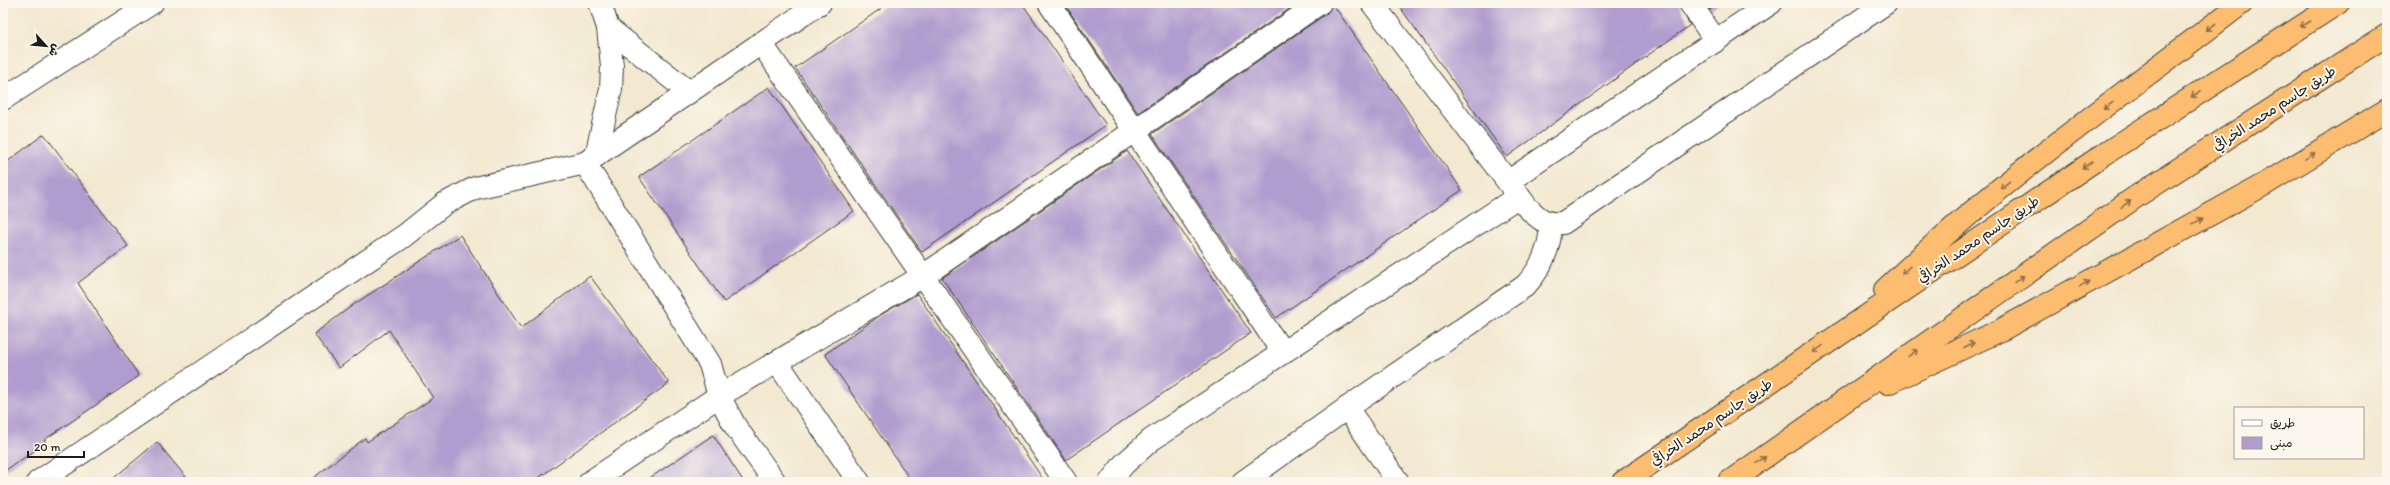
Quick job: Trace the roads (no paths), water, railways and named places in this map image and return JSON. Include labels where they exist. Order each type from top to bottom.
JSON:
[{"type":"highway","points":[[1845,330],[1911,265],[1981,204],[2242,3]]},
{"type":"highway","name":"طريق جاسم محمد الخرافي","points":[[1623,482],[2103,154],[2338,3]]},
{"type":"highway","name":"طريق جاسم محمد الخرافي","points":[[1728,482],[2136,196],[2387,36]]},
{"type":"highway","points":[[1832,410],[2001,330],[2265,184],[2387,110]]},
{"type":"street","points":[[3,99],[152,3]]},
{"type":"street","points":[[600,3],[608,28],[608,46],[612,66],[611,88],[590,159],[710,364],[719,396],[735,426],[776,482]]},
{"type":"street","points":[[41,481],[404,236],[444,204],[475,188],[590,159],[820,3]]},
{"type":"street","points":[[1049,3],[1283,353]]},
{"type":"street","points":[[590,482],[719,396],[923,276],[1320,3]]},
{"type":"street","points":[[1372,3],[1514,189],[1543,222],[1551,224],[1563,223],[1886,3]]},
{"type":"street","points":[[1690,3],[1716,41]]},
{"type":"street","points":[[1110,482],[1124,464],[1151,440],[1283,353],[1514,189],[1716,41],[1771,3]]},
{"type":"street","points":[[608,28],[690,92]]},
{"type":"street","points":[[761,43],[1066,482]]},
{"type":"street","points":[[1243,482],[1346,408],[1525,286],[1540,268],[1545,258],[1549,247],[1551,224]]},
{"type":"street","points":[[777,362],[860,482]]},
{"type":"street","points":[[1346,408],[1398,482]]}]
